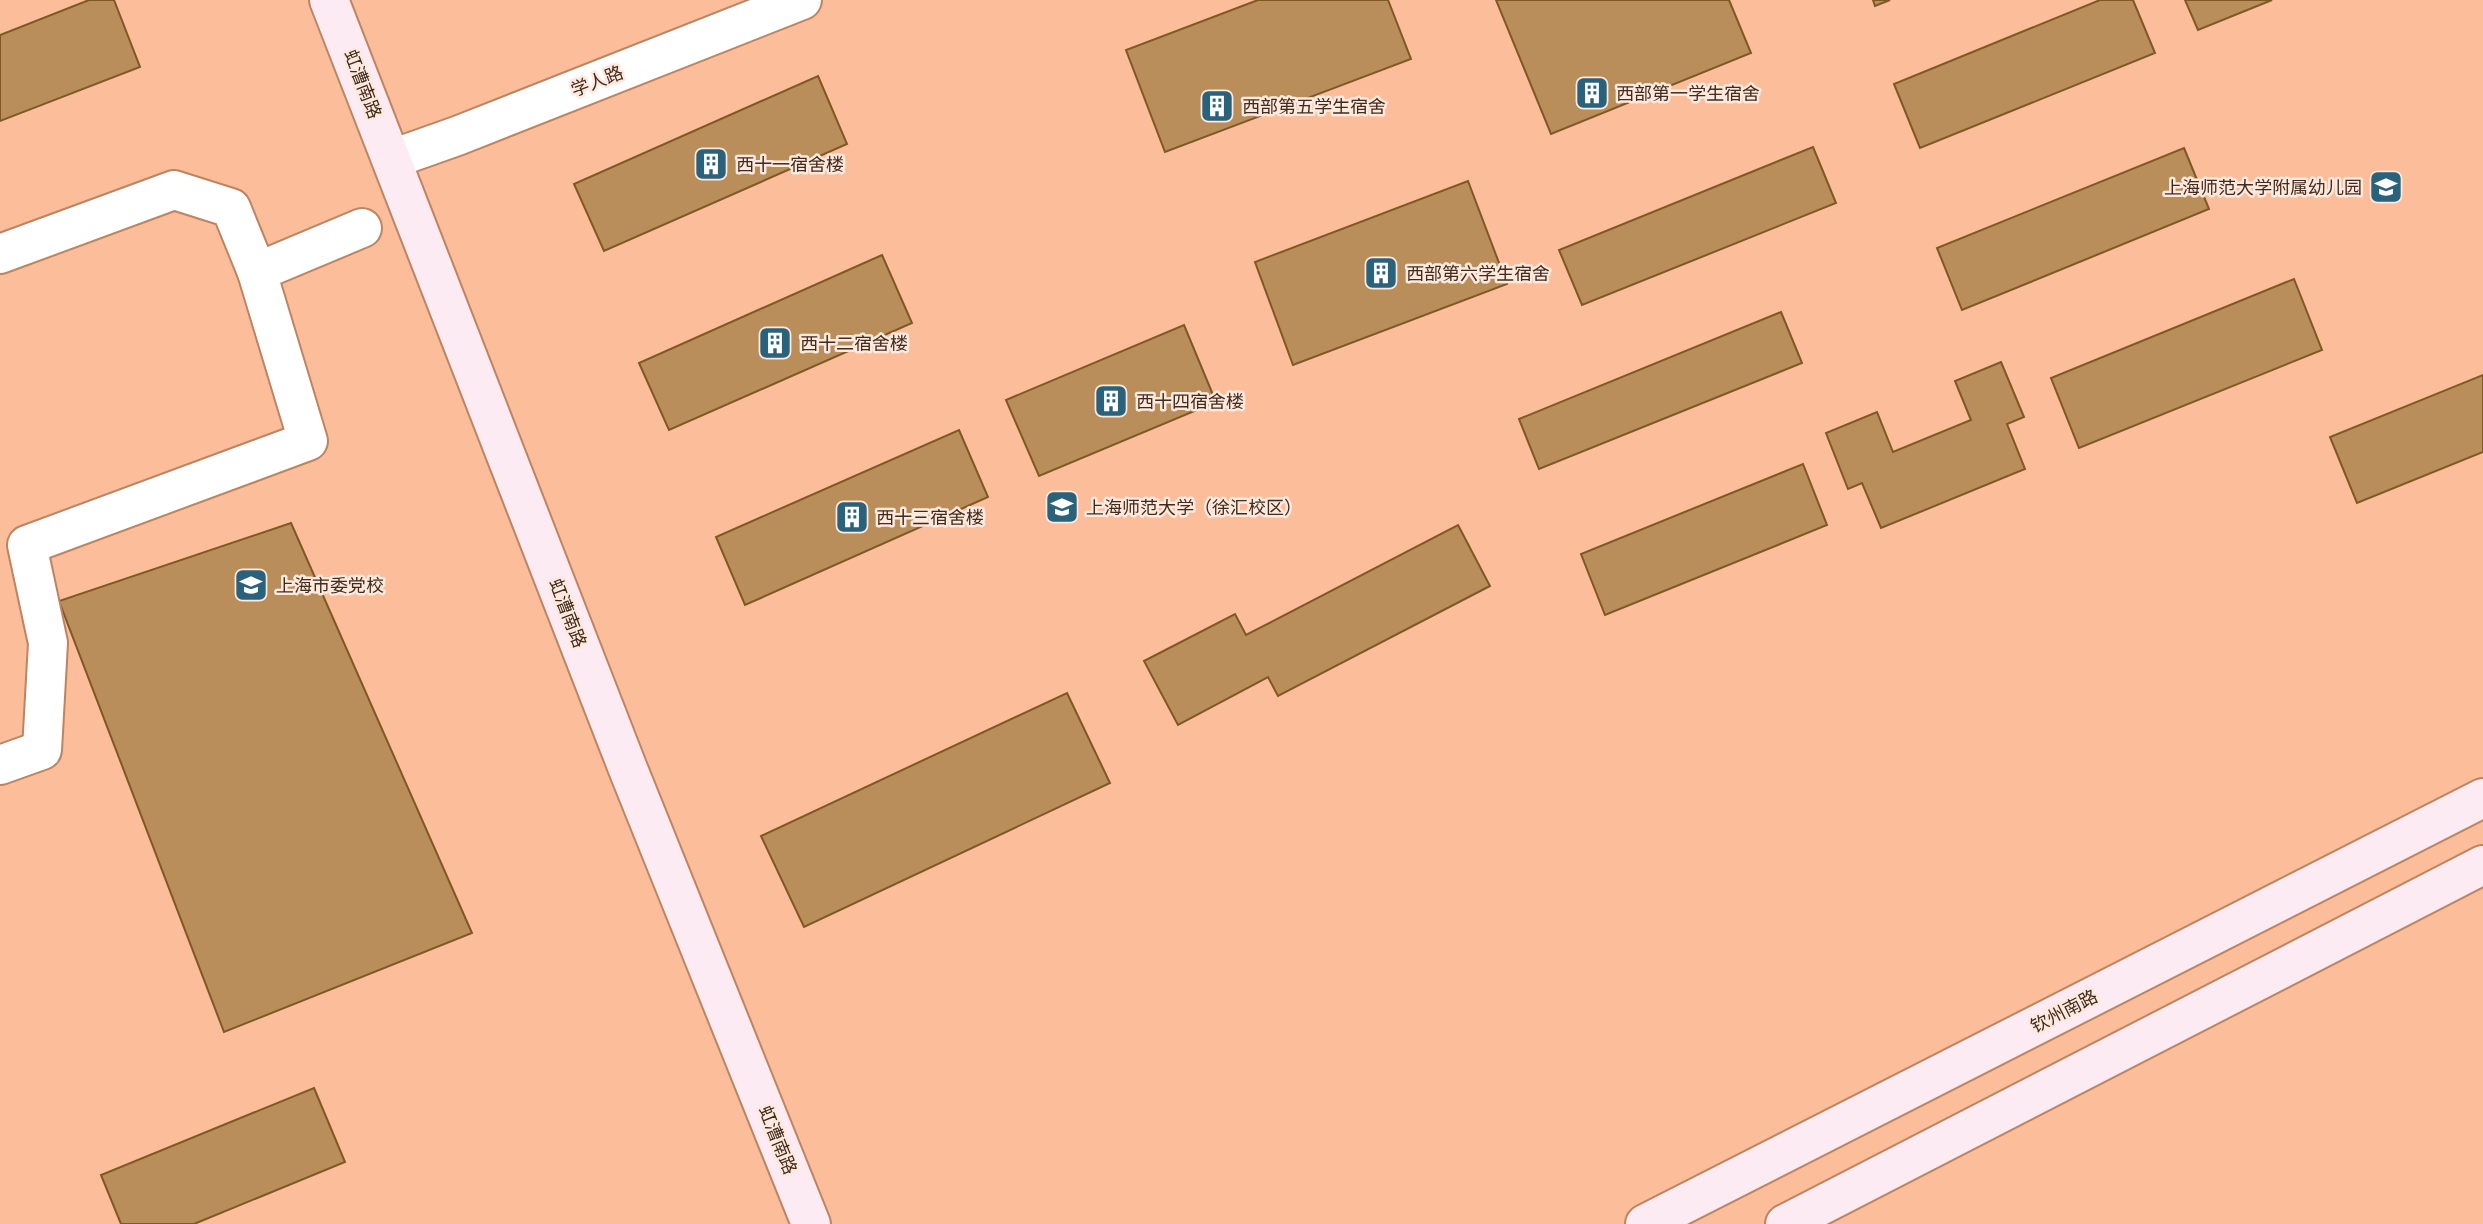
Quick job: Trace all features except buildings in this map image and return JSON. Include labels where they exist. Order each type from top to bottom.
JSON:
[{"type":"street","name":"虹漕南路","points":[[329,0],[628,769],[811,1224]]},
{"type":"street","name":"学人路","points":[[392,159],[802,0]]},
{"type":"street","points":[[0,254],[174,190],[231,208],[257,272],[308,441],[27,545],[48,643],[42,750],[0,765]]},
{"type":"street","points":[[257,272],[362,228]]},
{"type":"street","name":"钦州南路","points":[[1645,1224],[2483,798]]},
{"type":"street","points":[[1785,1224],[2483,865]]},
{"type":"place","name":"西部第一学生宿舍","points":[[1592,93]]},
{"type":"place","name":"西部第五学生宿舍","points":[[1217,106]]},
{"type":"place","name":"西十一宿舍楼","points":[[711,164]]},
{"type":"place","name":"上海师范大学附属幼儿园","points":[[2386,187]]},
{"type":"place","name":"西部第六学生宿舍","points":[[1381,273]]},
{"type":"place","name":"西十二宿舍楼","points":[[775,343]]},
{"type":"place","name":"西十四宿舍楼","points":[[1111,401]]},
{"type":"place","name":"上海师范大学（徐汇校区）","points":[[1062,507]]},
{"type":"place","name":"西十三宿舍楼","points":[[852,517]]},
{"type":"place","name":"上海市委党校","points":[[251,585]]}]
